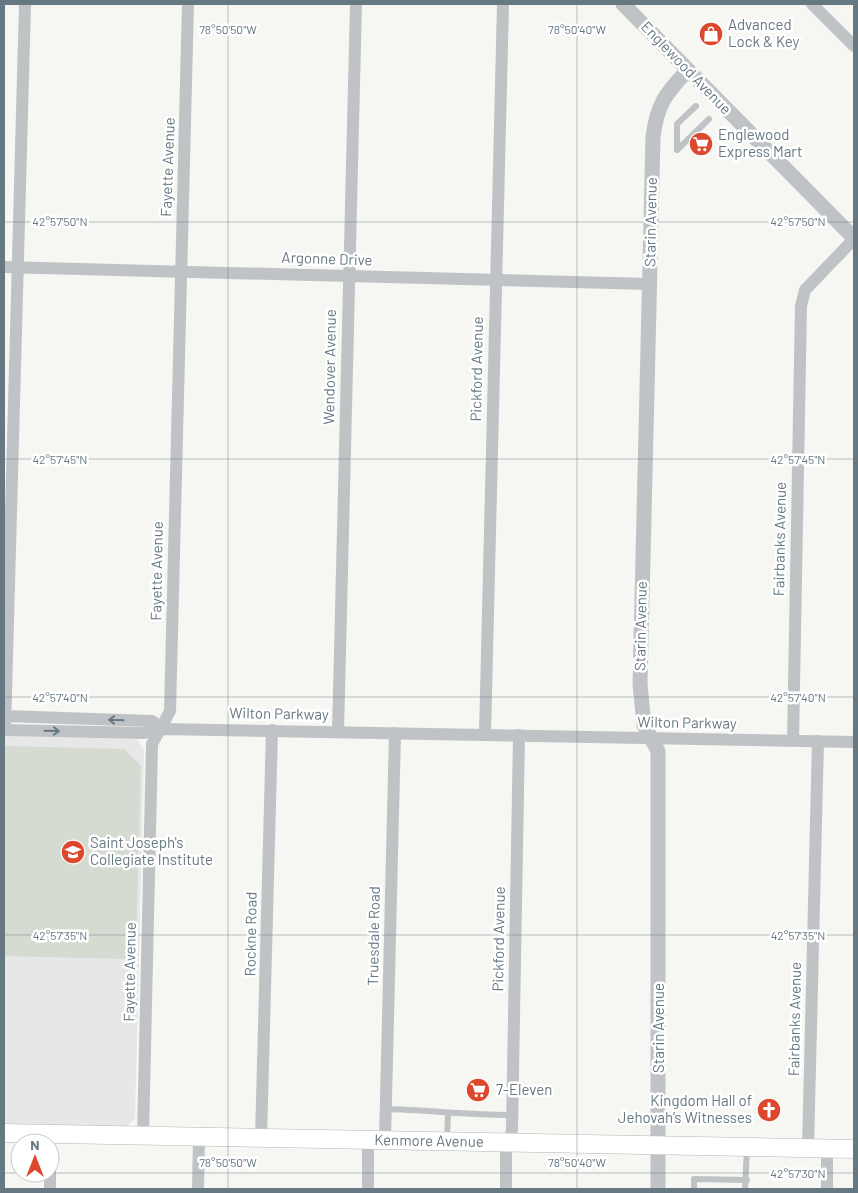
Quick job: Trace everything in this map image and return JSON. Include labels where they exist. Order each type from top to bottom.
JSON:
[{"type":"main road","name":"Kenmore Avenue","points":[[60,1142],[143,1136],[198,1136],[854,1149]]},
{"type":"street","points":[[4,730],[25,4]]},
{"type":"street","name":"Fayette Avenue","points":[[143,1136],[152,744],[170,712],[188,4]]},
{"type":"street","name":"Wendover Avenue","points":[[338,732],[356,4]]},
{"type":"street","name":"Pickford Avenue","points":[[485,734],[503,4]]},
{"type":"street","name":"Englewood Avenue","points":[[623,4],[687,71],[854,238]]},
{"type":"street","points":[[812,4],[854,46]]},
{"type":"street","name":"Starin Avenue","points":[[658,1189],[658,751],[644,725],[640,684],[650,284],[655,118],[661,101],[687,71]]},
{"type":"street","name":"Fairbanks Avenue","points":[[792,741],[801,306],[805,290],[854,238]]},
{"type":"street","name":"Argonne Drive","points":[[4,267],[650,284]]},
{"type":"street","name":"Wilton Parkway","points":[[4,716],[152,721],[162,729]]},
{"type":"street","name":"Wilton Parkway","points":[[4,730],[144,733],[162,729],[272,730],[854,742]]},
{"type":"street","name":"Rockne Road","points":[[262,1138],[272,730]]},
{"type":"street","name":"Truesdale Road","points":[[368,1189],[377,1140],[386,1109],[395,732]]},
{"type":"street","name":"Pickford Avenue","points":[[506,1189],[506,1153],[512,1115],[519,735]]},
{"type":"street","name":"Fairbanks Avenue","points":[[808,1148],[818,741]]},
{"type":"street","points":[[198,1136],[198,1189]]},
{"type":"street","points":[[827,1148],[827,1189]]},
{"type":"lane","points":[[696,106],[677,124],[677,150],[709,119]]},
{"type":"lane","points":[[386,1109],[437,1110],[448,1114],[512,1115]]},
{"type":"lane","points":[[447,1141],[448,1114]]},
{"type":"lane","points":[[745,1189],[747,1180],[747,1147]]},
{"type":"lane","points":[[694,1189],[694,1179],[747,1180]]},
{"type":"lane","points":[[747,1180],[750,1189]]},
{"type":"shaded area","name":"Saint Joseph's Collegiate Institute","points":[[4,736],[136,739],[144,749],[135,1118],[128,1126],[4,1125]]},
{"type":"shaded area","points":[[4,746],[124,749],[141,766],[136,945],[126,959],[4,956]]},
{"type":"place","name":"Advanced Lock & Key","points":[[711,34]]},
{"type":"place","name":"Englewood Express Mart","points":[[701,144]]},
{"type":"place","name":"Saint Joseph's Collegiate Institute","points":[[73,852]]},
{"type":"place","name":"7-Eleven","points":[[478,1090]]},
{"type":"place","name":"Kingdom Hall of Jehovah’s Witnesses","points":[[769,1110]]}]
